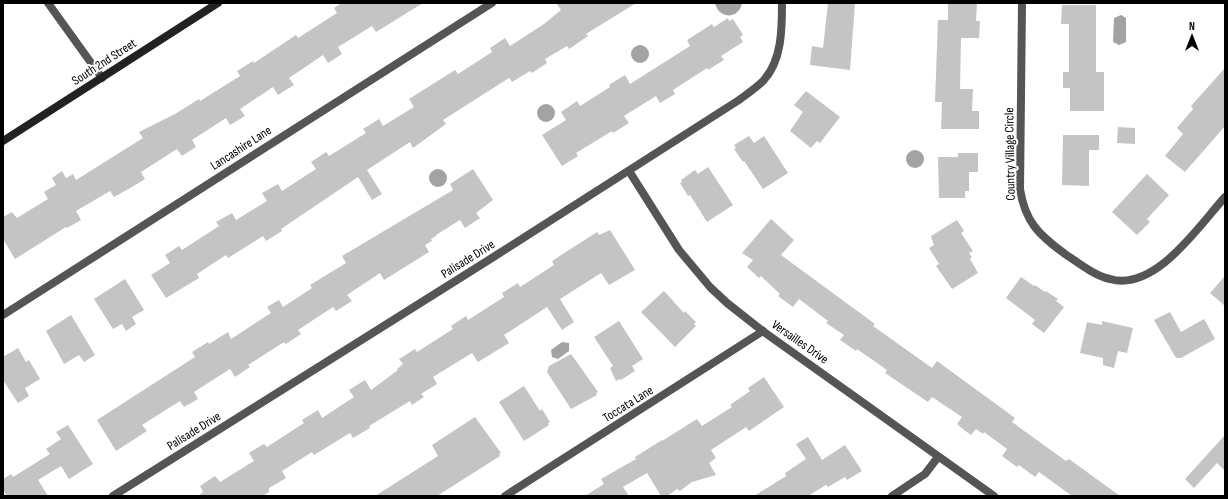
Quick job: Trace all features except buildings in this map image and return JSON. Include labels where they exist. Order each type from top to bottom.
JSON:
[{"type":"main road","name":"South 2nd Street","points":[[3,140],[218,3]]},
{"type":"street","points":[[48,3],[102,78]]},
{"type":"street","name":"Lancashire Lane","points":[[3,315],[492,3]]},
{"type":"street","name":"Palisade Drive","points":[[113,496],[630,171],[739,100],[764,80],[769,73],[778,51],[782,35],[782,3]]},
{"type":"street","name":"Country Village Circle","points":[[1022,3],[1020,189],[1022,203],[1033,228],[1055,246],[1093,272],[1112,280],[1125,281],[1141,278],[1158,270],[1173,256],[1225,197]]},
{"type":"street","name":"Versailles Drive","points":[[630,171],[679,250],[695,270],[727,303],[763,331],[994,496]]},
{"type":"street","name":"Toccata Lane","points":[[505,496],[763,331]]},
{"type":"street","points":[[892,496],[924,474],[938,457]]},
{"type":"shaded area","points":[[715,3],[742,3],[740,9],[733,15],[724,15],[717,8]]},
{"type":"shaded area","points":[[1121,15],[1126,18],[1126,42],[1119,45],[1113,42],[1114,18]]},
{"type":"shaded area","points":[[640,45],[646,48],[649,54],[646,60],[640,63],[634,60],[631,54],[634,48]]},
{"type":"shaded area","points":[[546,104],[552,107],[555,113],[552,119],[546,122],[540,119],[537,113],[540,107]]},
{"type":"shaded area","points":[[915,150],[921,153],[924,159],[921,165],[915,168],[909,165],[906,159],[909,153]]},
{"type":"shaded area","points":[[438,169],[444,172],[447,178],[444,184],[438,187],[432,184],[429,178],[432,172]]},
{"type":"shaded area","points":[[562,342],[569,343],[569,351],[558,359],[552,357],[551,350]]}]
